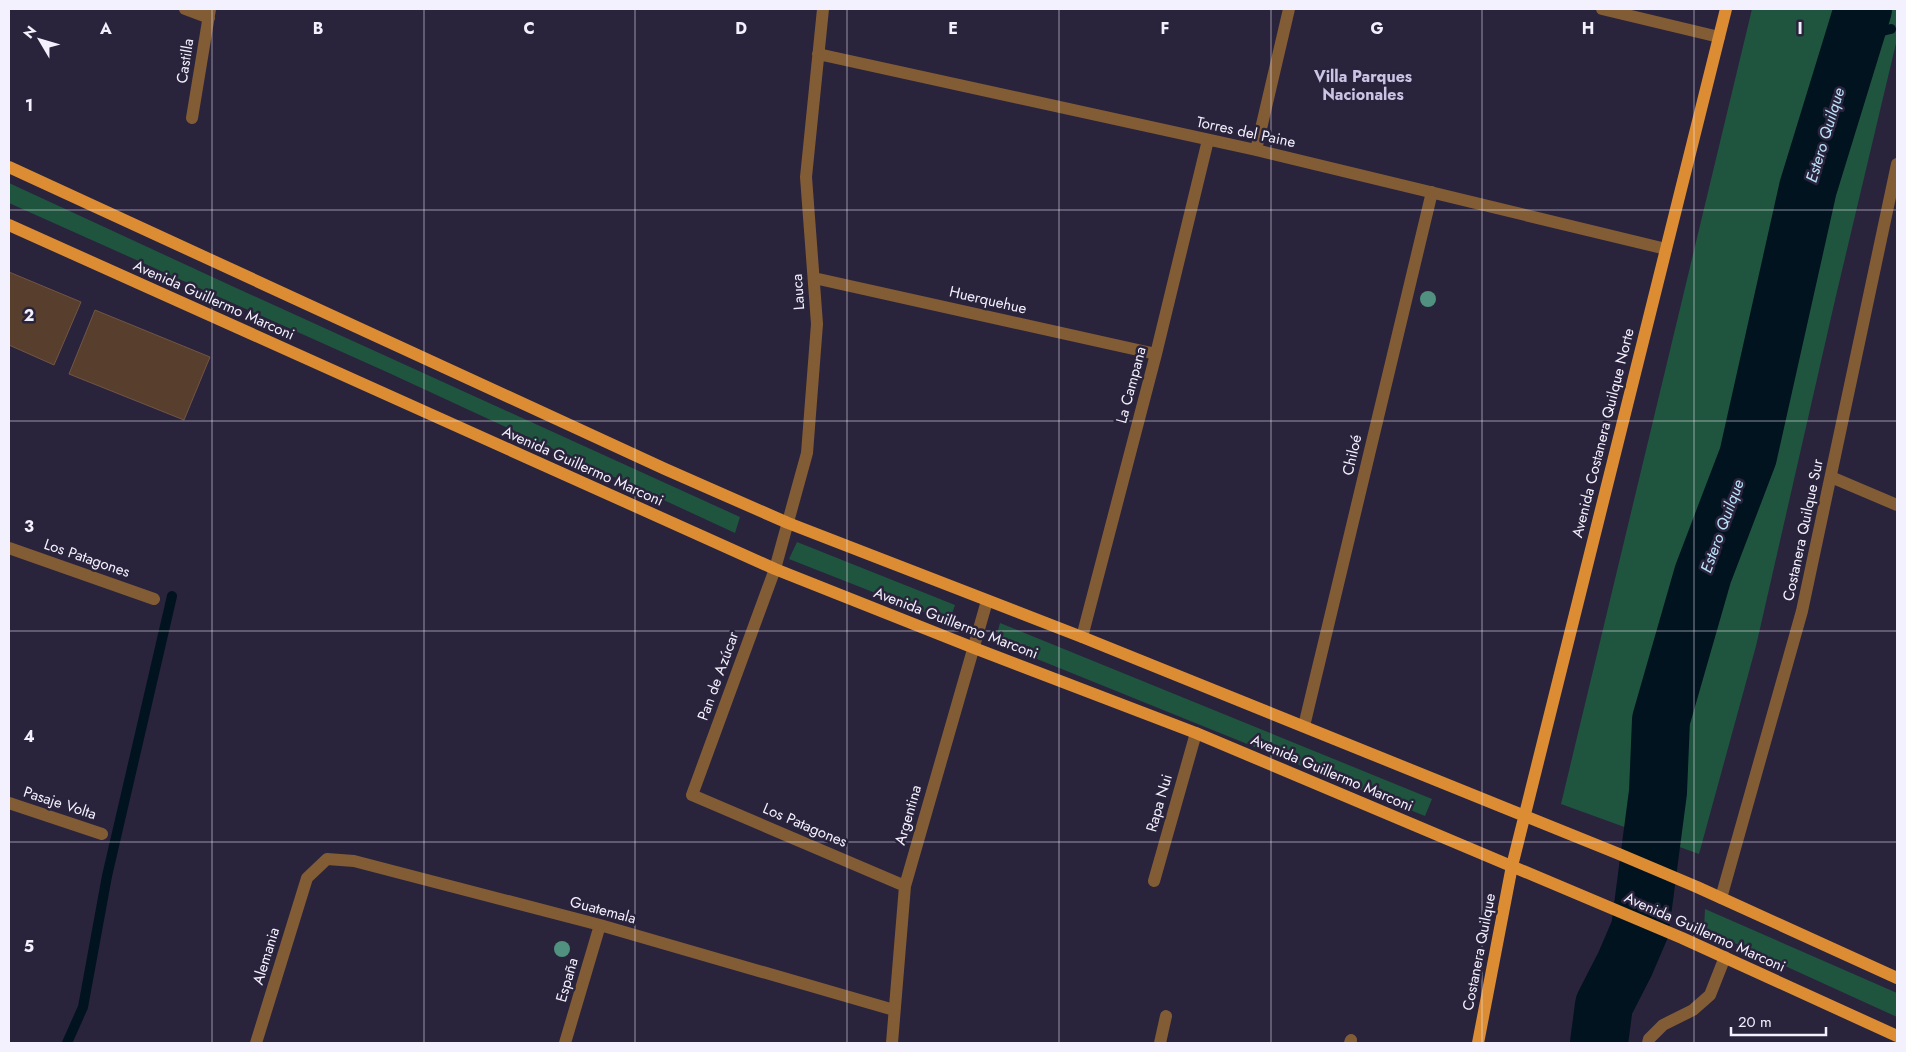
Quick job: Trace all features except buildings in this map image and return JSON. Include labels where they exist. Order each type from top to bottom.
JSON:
[{"type":"main road","name":"Avenida Costanera Quilque Norte","points":[[1512,866],[1726,9]]},
{"type":"main road","name":"Avenida Guillermo Marconi","points":[[9,167],[788,524],[1082,637],[1619,854],[1722,898],[1897,978]]},
{"type":"main road","name":"Avenida Guillermo Marconi","points":[[9,225],[637,509],[775,569],[1196,733],[1682,938],[1897,1036]]},
{"type":"main road","name":"Costanera Quilque","points":[[1478,1043],[1512,866]]},
{"type":"street","points":[[185,9],[209,14]]},
{"type":"street","name":"Lauca","points":[[775,569],[807,454],[817,324],[806,177],[823,9]]},
{"type":"street","points":[[1256,150],[1289,9]]},
{"type":"street","points":[[1602,9],[1719,36]]},
{"type":"street","name":"Castilla","points":[[192,118],[209,14]]},
{"type":"street","name":"Torres del Paine","points":[[818,54],[1256,150],[1666,249]]},
{"type":"street","name":"La Campana","points":[[1082,637],[1156,354],[1208,140]]},
{"type":"street","name":"Costanera Quilque Sur","points":[[1722,898],[1802,611],[1897,164]]},
{"type":"street","name":"Chiloé","points":[[1304,726],[1432,192]]},
{"type":"street","name":"Huerquehue","points":[[814,278],[1156,354]]},
{"type":"street","points":[[1831,477],[1897,505]]},
{"type":"street","name":"Los Patagones","points":[[9,548],[154,599]]},
{"type":"street","name":"Pan de Azúcar","points":[[692,795],[775,569]]},
{"type":"street","name":"Argentina","points":[[892,1043],[905,886],[987,601]]},
{"type":"street","name":"Rapa Nui","points":[[1154,881],[1196,733]]},
{"type":"street","name":"Los Patagones","points":[[692,795],[905,886]]},
{"type":"street","name":"Pasaje Volta","points":[[9,803],[102,834]]},
{"type":"street","name":"Guatemala","points":[[307,878],[327,858],[354,861],[600,925],[894,1010]]},
{"type":"street","name":"Alemania","points":[[256,1043],[307,878]]},
{"type":"street","name":"España","points":[[565,1043],[600,925]]},
{"type":"street","points":[[1648,1043],[1649,1039],[1663,1025],[1693,1010],[1710,995],[1724,957]]},
{"type":"street","points":[[1160,1043],[1166,1016]]},
{"type":"green space","points":[[1752,9],[1897,9],[1897,39],[1756,646],[1699,854],[1561,804]]},
{"type":"green space","points":[[9,183],[740,517],[735,533],[389,373],[9,203]]},
{"type":"green space","points":[[797,542],[955,605],[949,622],[789,559]]},
{"type":"green space","points":[[1000,623],[1432,799],[1425,816],[995,642]]},
{"type":"green space","points":[[1705,909],[1897,993],[1897,1017],[1704,929]]},
{"type":"water","points":[[1619,921],[1661,942],[1645,954],[1625,991],[1622,1008],[1614,1025],[1614,1043],[1583,1043],[1595,994],[1621,946]]},
{"type":"waterway","name":"Estero Quilque","points":[[1599,1043],[1604,1005],[1640,929],[1658,792],[1661,720],[1703,574],[1748,456],[1808,188],[1863,9]]},
{"type":"waterway","points":[[1853,43],[1878,32],[1891,29]]},
{"type":"waterway","points":[[67,1043],[83,1007],[107,876],[172,596]]},
{"type":"district","name":"Villa Parques Nacionales","points":[[1363,85]]}]
